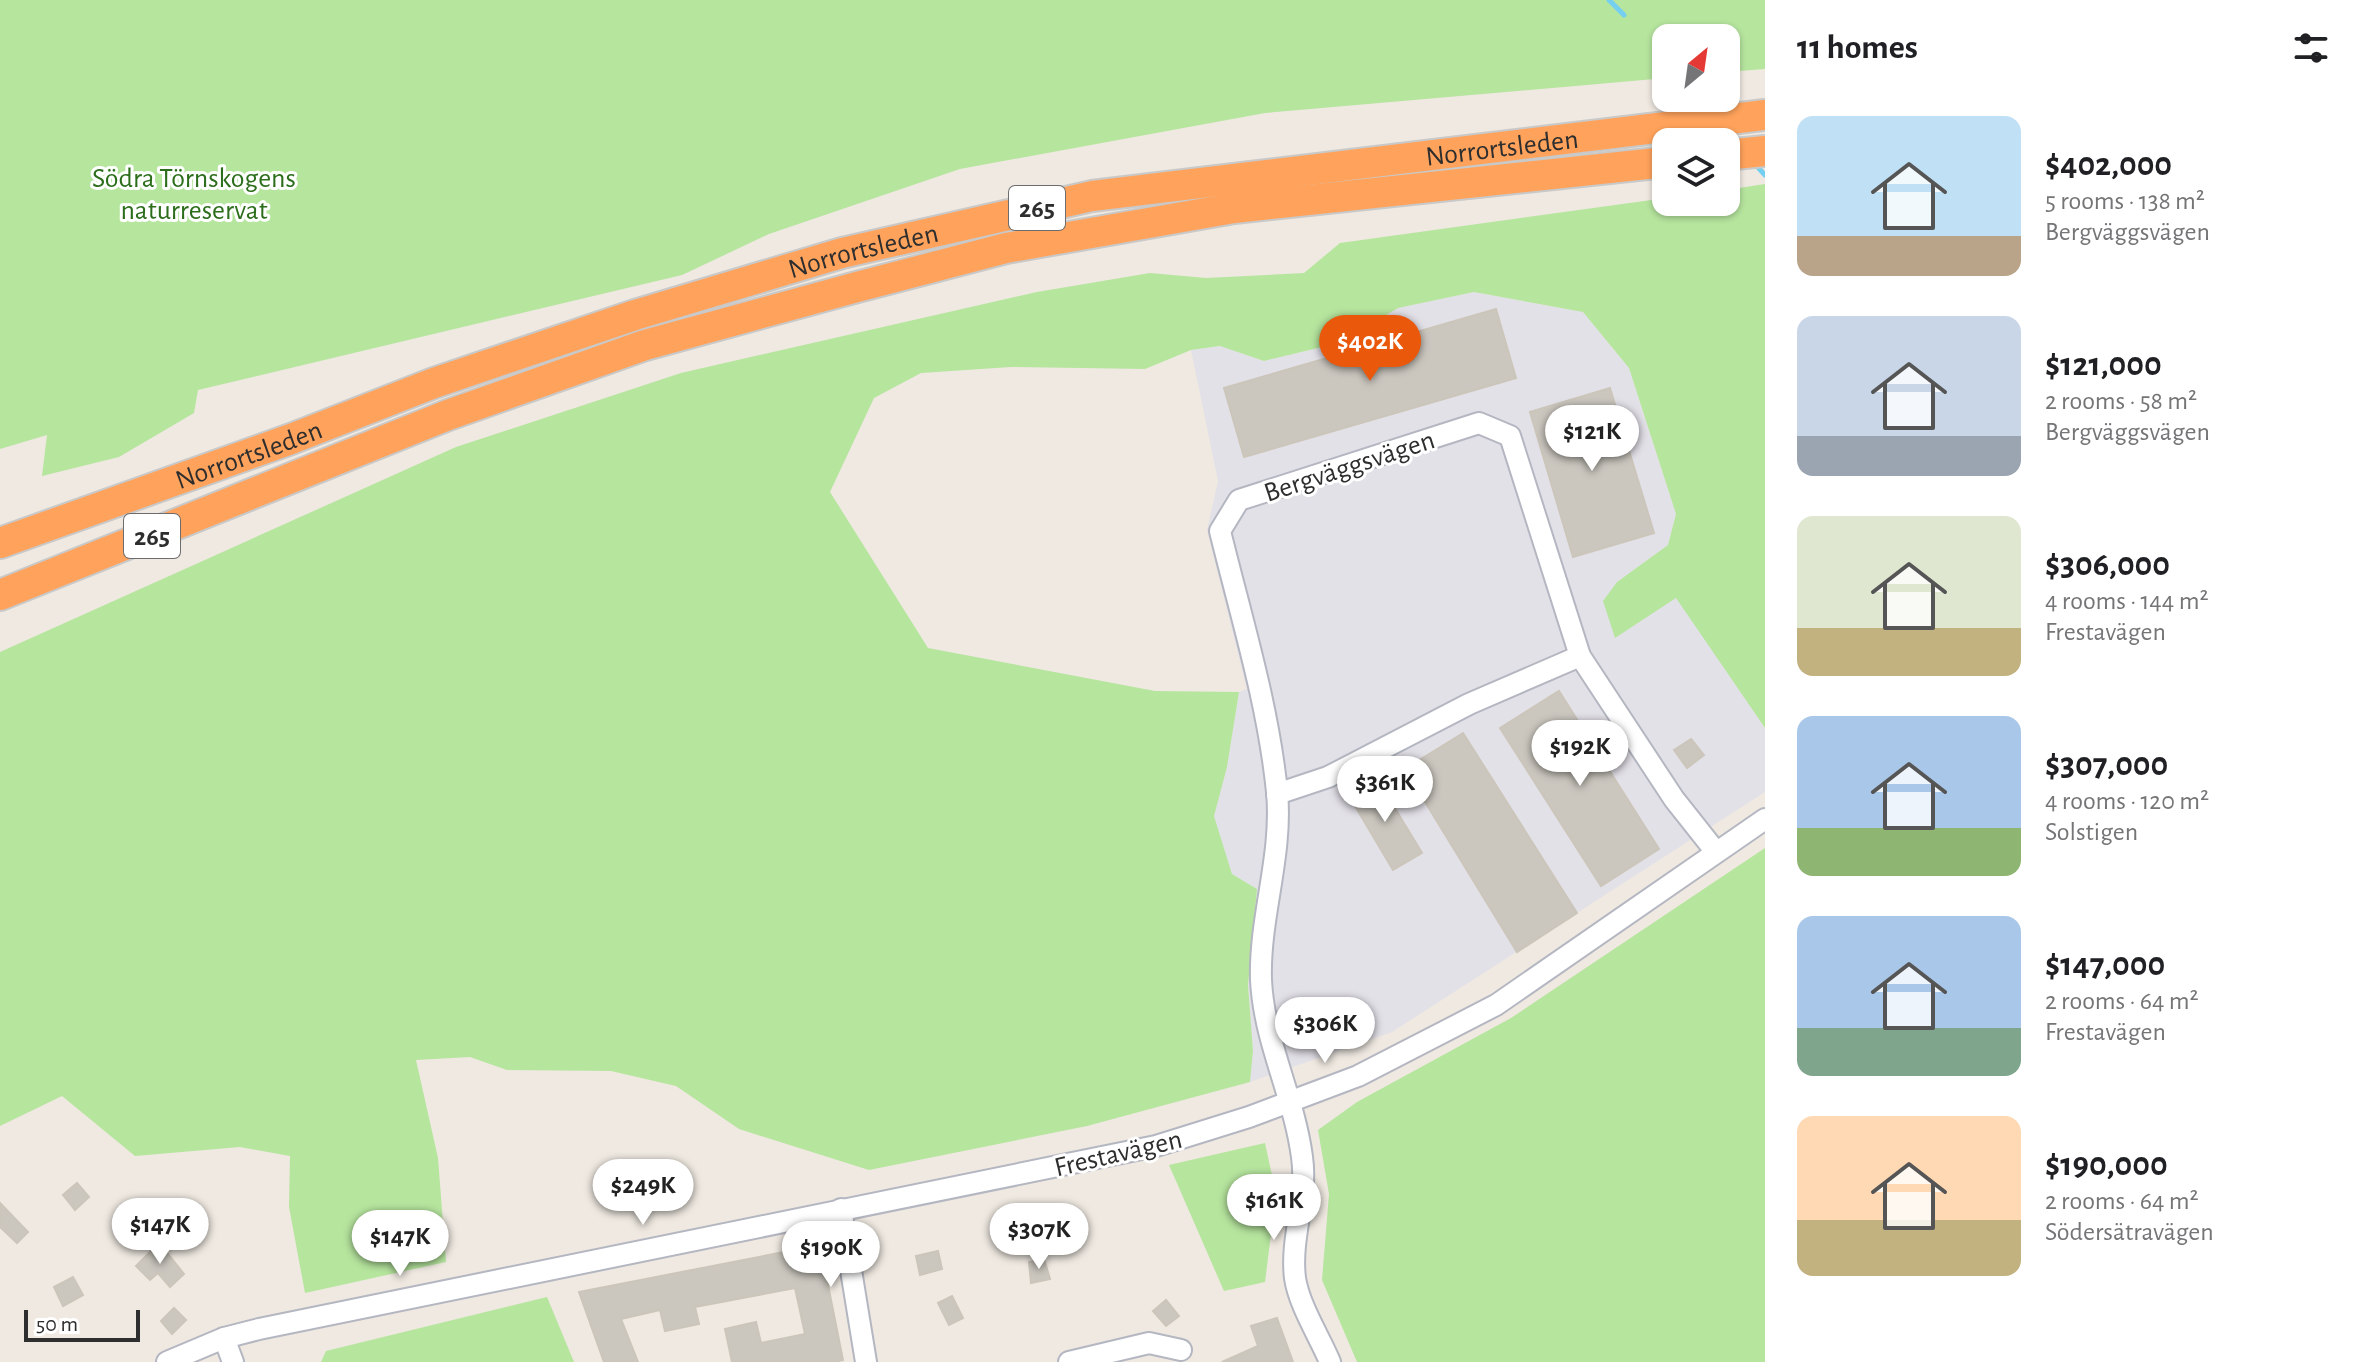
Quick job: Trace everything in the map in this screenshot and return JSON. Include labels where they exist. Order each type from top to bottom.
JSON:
[{"type":"highway","name":"Norrortsleden","points":[[0,543],[291,439],[434,383],[635,315],[842,253],[1092,196],[1371,160],[1660,130],[1765,115]]},
{"type":"highway","points":[[1740,154],[1765,151]]},
{"type":"highway","name":"Norrortsleden","points":[[0,595],[448,415],[645,345],[1006,248],[1234,208],[1652,163]]},
{"type":"street","name":"Bergväggsvägen","points":[[1330,1362],[1295,1281],[1294,1256],[1304,1197],[1302,1156],[1266,1030],[1261,977],[1276,861],[1277,794],[1256,672],[1220,531],[1239,500],[1479,423],[1510,436],[1580,656],[1674,799],[1716,852]]},
{"type":"street","points":[[1277,794],[1328,777],[1469,704],[1580,656]]},
{"type":"street","name":"Frestavägen","points":[[167,1362],[224,1338],[1156,1146],[1289,1103],[1358,1076],[1496,1005],[1765,819]]},
{"type":"street","points":[[841,1209],[866,1362]]},
{"type":"street","points":[[224,1338],[233,1362]]},
{"type":"street","points":[[1069,1362],[1149,1343],[1181,1350]]},
{"type":"shaded area","points":[[1474,292],[1583,312],[1629,368],[1676,514],[1668,545],[1617,582],[1615,637],[1676,597],[1765,728],[1765,792],[1392,1032],[1250,1082],[1253,1051],[1248,985],[1257,889],[1232,874],[1213,816],[1227,767],[1239,692],[1247,689],[1207,530],[1218,481],[1191,350],[1221,346],[1264,361],[1339,343],[1398,308]]},
{"type":"green space","name":"Södra Törnskogens naturreservat","points":[[0,0],[1765,0],[1765,69],[1740,71],[1740,24],[1652,24],[1652,79],[1265,113],[960,169],[769,234],[682,275],[198,390],[194,413],[119,457],[42,476],[47,435],[0,449]]},
{"type":"green space","points":[[1765,184],[1765,728],[1676,598],[1615,638],[1603,601],[1617,582],[1668,545],[1676,514],[1629,368],[1583,312],[1474,292],[1398,308],[1339,343],[1264,361],[1220,346],[1191,350],[1145,369],[1011,367],[921,373],[874,398],[830,492],[928,648],[1155,691],[1239,692],[1227,767],[1214,816],[1232,874],[1257,889],[1248,985],[1253,1051],[1250,1082],[1087,1126],[869,1170],[739,1129],[676,1086],[611,1071],[507,1070],[470,1057],[416,1060],[438,1158],[446,1262],[305,1293],[289,1207],[290,1156],[240,1147],[135,1156],[62,1096],[0,1126],[0,652],[456,447],[681,373],[1037,292],[1150,273],[1206,278],[1304,273],[1340,243],[1652,200],[1652,216],[1740,216],[1740,188]]},
{"type":"green space","points":[[1765,848],[1765,1362],[1357,1362],[1322,1280],[1329,1194],[1318,1130],[1357,1102],[1511,1018]]},
{"type":"green space","points":[[1265,1143],[1276,1194],[1265,1282],[1224,1291],[1169,1165]]},
{"type":"green space","points":[[547,1297],[574,1362],[321,1362],[326,1351]]},
{"type":"building","points":[[1496,309],[1516,378],[1244,457],[1224,388]]},
{"type":"building","points":[[1610,388],[1654,533],[1573,557],[1530,412]]},
{"type":"building","points":[[1559,691],[1659,849],[1601,886],[1500,728]]},
{"type":"building","points":[[1463,733],[1577,913],[1517,952],[1405,769]]},
{"type":"building","points":[[1691,739],[1704,755],[1687,768],[1674,750]]},
{"type":"building","points":[[1376,777],[1422,853],[1393,870],[1348,794]]},
{"type":"building","points":[[77,1183],[89,1197],[75,1210],[63,1195]]},
{"type":"building","points":[[0,1203],[28,1232],[17,1243],[0,1227]]},
{"type":"building","points":[[159,1243],[184,1274],[170,1287],[158,1273],[150,1280],[136,1266]]},
{"type":"building","points":[[820,1245],[843,1360],[732,1362],[725,1329],[756,1322],[761,1343],[805,1334],[795,1288],[695,1307],[699,1324],[665,1331],[660,1310],[621,1319],[638,1362],[604,1362],[579,1292]]},
{"type":"building","points":[[938,1251],[942,1269],[920,1275],[916,1256]]},
{"type":"building","points":[[1044,1259],[1050,1279],[1031,1283],[1029,1262]]},
{"type":"building","points":[[73,1277],[83,1295],[63,1306],[54,1287]]},
{"type":"building","points":[[952,1296],[963,1318],[949,1325],[938,1303]]},
{"type":"building","points":[[1166,1300],[1179,1316],[1166,1326],[1153,1311]]},
{"type":"building","points":[[174,1308],[186,1320],[172,1334],[161,1321]]},
{"type":"building","points":[[1277,1318],[1293,1362],[1222,1362],[1258,1346],[1251,1326]]},
{"type":"waterway","points":[[1609,0],[1624,15]]},
{"type":"waterway","points":[[1754,163],[1765,175]]}]
